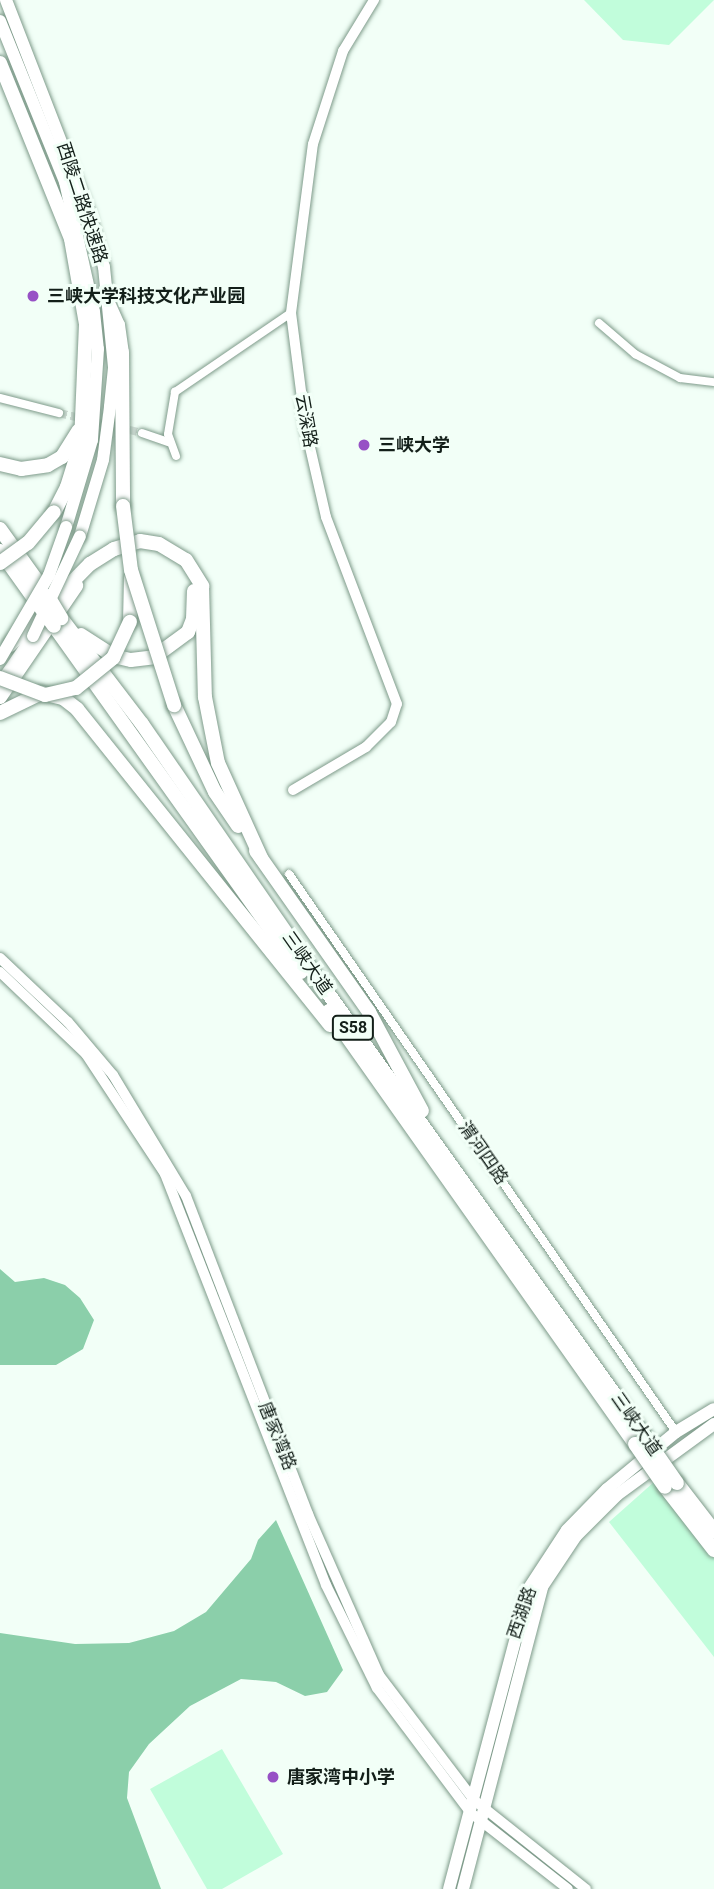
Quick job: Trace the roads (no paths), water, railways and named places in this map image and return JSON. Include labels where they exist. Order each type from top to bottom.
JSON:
[{"type":"highway","points":[[0,63],[71,239],[86,324],[84,406],[77,457],[54,512],[28,543],[0,563]]},
{"type":"highway","points":[[0,678],[45,695],[76,688],[97,674],[125,635],[132,607],[131,570],[122,506],[122,352],[118,325],[109,305]]},
{"type":"highway","points":[[0,464],[32,469],[62,457],[79,429],[84,406]]},
{"type":"highway","name":"三峡大道","points":[[0,529],[58,622],[383,1087],[640,1440]]},
{"type":"highway","points":[[3,653],[90,564],[114,549],[140,541],[159,544],[186,560],[202,586],[205,697],[218,763],[261,858]]},
{"type":"highway","points":[[0,697],[80,579],[100,564],[139,549],[170,556],[185,570],[194,588],[193,620],[188,632],[154,657],[131,660],[113,656],[58,622]]},
{"type":"highway","name":"三峡大道","points":[[0,553],[16,574],[43,600]]},
{"type":"highway","points":[[131,570],[174,705],[215,792],[369,1012],[440,1146]]},
{"type":"highway","name":"三峡大道","points":[[58,622],[440,1146],[714,1550]]},
{"type":"highway","points":[[0,713],[41,693],[63,698],[77,709],[383,1087]]},
{"type":"highway","name":"三峡大道","points":[[671,1485],[714,1531]]},
{"type":"main road","name":"西陵二路快速路","points":[[0,684],[42,622],[80,536],[103,460],[114,368],[104,267],[83,198],[6,0]]},
{"type":"main road","name":"西陵二路快速路","points":[[0,21],[57,162],[81,237],[94,312],[96,402],[87,462],[49,575],[3,653]]},
{"type":"main road","name":"唐家湾路","points":[[0,958],[96,1053],[160,1149],[186,1196],[353,1624],[379,1675],[412,1723],[474,1800],[586,1889]]},
{"type":"main road","name":"唐家湾路","points":[[0,972],[86,1054],[154,1155],[182,1210],[228,1341],[352,1644],[413,1743],[481,1823],[568,1889]]},
{"type":"main road","name":"西湖路","points":[[449,1889],[471,1813],[515,1628],[529,1588],[567,1530],[623,1474],[676,1432],[714,1409]]},
{"type":"main road","name":"西湖路","points":[[463,1889],[485,1810],[528,1626],[542,1587],[576,1536],[617,1495],[714,1424]]},
{"type":"street","name":"云深路","points":[[293,790],[366,747],[391,722],[397,704],[326,517],[306,430],[291,313],[313,144],[343,51],[374,0]]},
{"type":"street","points":[[176,456],[168,442],[175,392],[291,313]]},
{"type":"street","points":[[599,323],[635,354],[680,378],[714,382]]},
{"type":"street","points":[[0,398],[59,413]]},
{"type":"street","points":[[142,433],[168,442]]},
{"type":"street","name":"渭河四路","points":[[289,874],[676,1432]]},
{"type":"tunnel","points":[[59,413],[142,433]]},
{"type":"place","name":"三峡大学科技文化产业园","points":[[33,296]]},
{"type":"place","name":"三峡大学","points":[[364,445]]},
{"type":"place","name":"唐家湾中小学","points":[[273,1777]]}]
